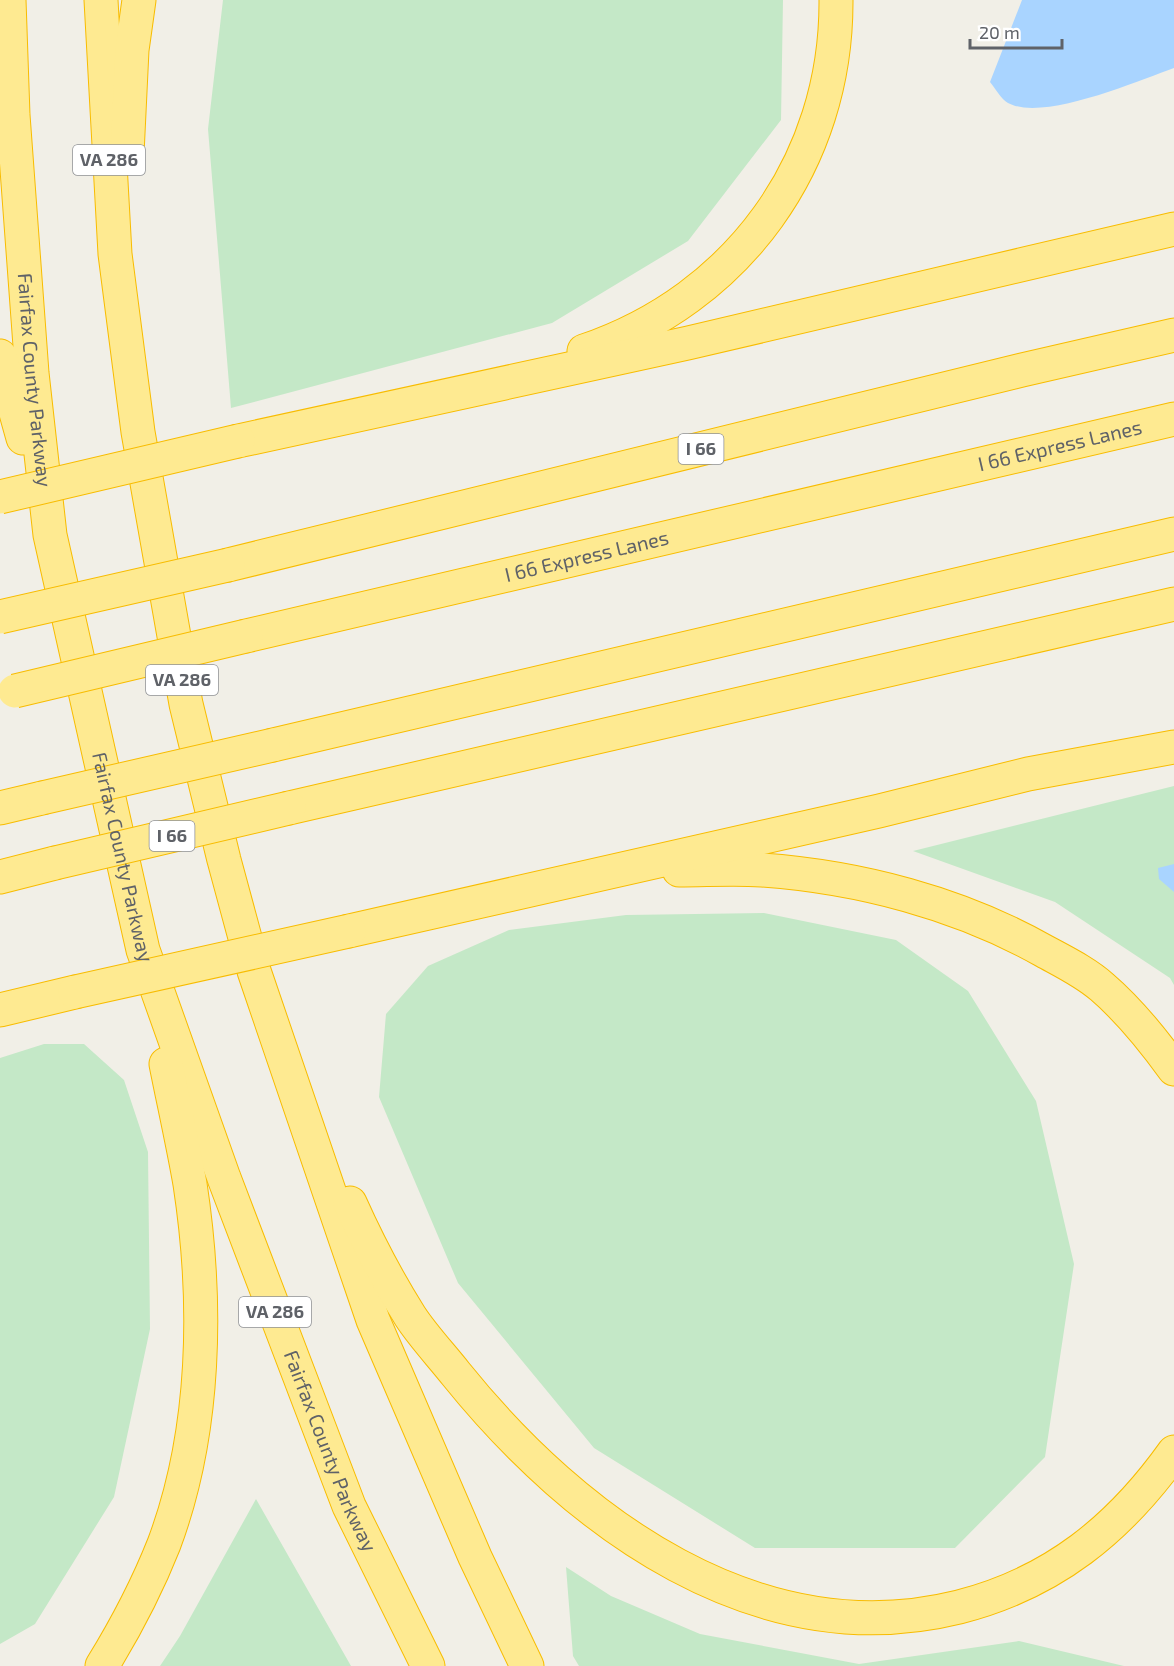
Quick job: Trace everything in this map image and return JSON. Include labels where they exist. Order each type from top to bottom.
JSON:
[{"type":"highway","name":"Fairfax County Parkway","points":[[9,0],[13,115],[32,373],[50,535],[143,950],[224,1178],[349,1506],[428,1666]]},
{"type":"highway","name":"VA 286","points":[[101,0],[115,254],[122,320],[156,542],[186,704],[224,860],[254,971],[274,1033],[373,1320],[475,1557],[527,1666]]},
{"type":"highway","points":[[122,320],[132,50],[139,0]]},
{"type":"highway","points":[[455,395],[598,347],[647,322],[711,280],[745,248],[772,213],[795,177],[818,126],[829,84],[836,35],[836,0]]},
{"type":"highway","points":[[0,497],[238,441],[455,395],[1174,229]]},
{"type":"highway","name":"I 66","points":[[0,617],[228,565],[999,376],[1174,336]]},
{"type":"highway","points":[[0,357],[28,457]]},
{"type":"highway","name":"I 66 Express Lanes","points":[[8,693],[1174,419]]},
{"type":"highway","points":[[0,808],[1174,534]]},
{"type":"highway","name":"I 66","points":[[0,876],[1174,604]]},
{"type":"highway","points":[[0,1010],[621,870],[1028,774],[1174,747]]},
{"type":"highway","points":[[621,870],[760,870],[845,880],[941,906],[1015,934],[1100,986],[1156,1044],[1174,1069]]},
{"type":"highway","points":[[102,1666],[127,1625],[164,1542],[189,1449],[198,1383],[200,1285],[190,1185],[143,950]]},
{"type":"highway","points":[[274,1033],[356,1215],[417,1325],[482,1406],[518,1446],[556,1480],[625,1534],[703,1578],[760,1601],[818,1615],[887,1617],[932,1613],[975,1603],[1035,1578],[1104,1533],[1147,1490],[1174,1452]]},
{"type":"green space","points":[[223,0],[783,0],[781,120],[688,241],[552,323],[231,408],[208,129]]},
{"type":"green space","points":[[1174,786],[1174,985],[1170,978],[1055,902],[913,851]]},
{"type":"green space","points":[[764,913],[896,940],[968,991],[1036,1101],[1074,1264],[1045,1457],[955,1548],[755,1548],[594,1448],[458,1283],[379,1097],[386,1014],[428,966],[509,930],[626,915]]},
{"type":"green space","points":[[44,1044],[84,1044],[124,1080],[148,1152],[150,1329],[114,1497],[35,1624],[0,1644],[0,1058]]},
{"type":"green space","points":[[256,1499],[351,1666],[160,1666],[180,1636]]},
{"type":"green space","points":[[566,1567],[611,1596],[700,1634],[859,1664],[1019,1641],[1124,1666],[579,1666],[573,1656]]},
{"type":"water","points":[[1022,0],[1174,0],[1174,68],[1090,98],[1066,104],[1024,107],[1008,103],[990,82]]},
{"type":"water","points":[[1174,864],[1174,892],[1159,879],[1158,868]]}]
